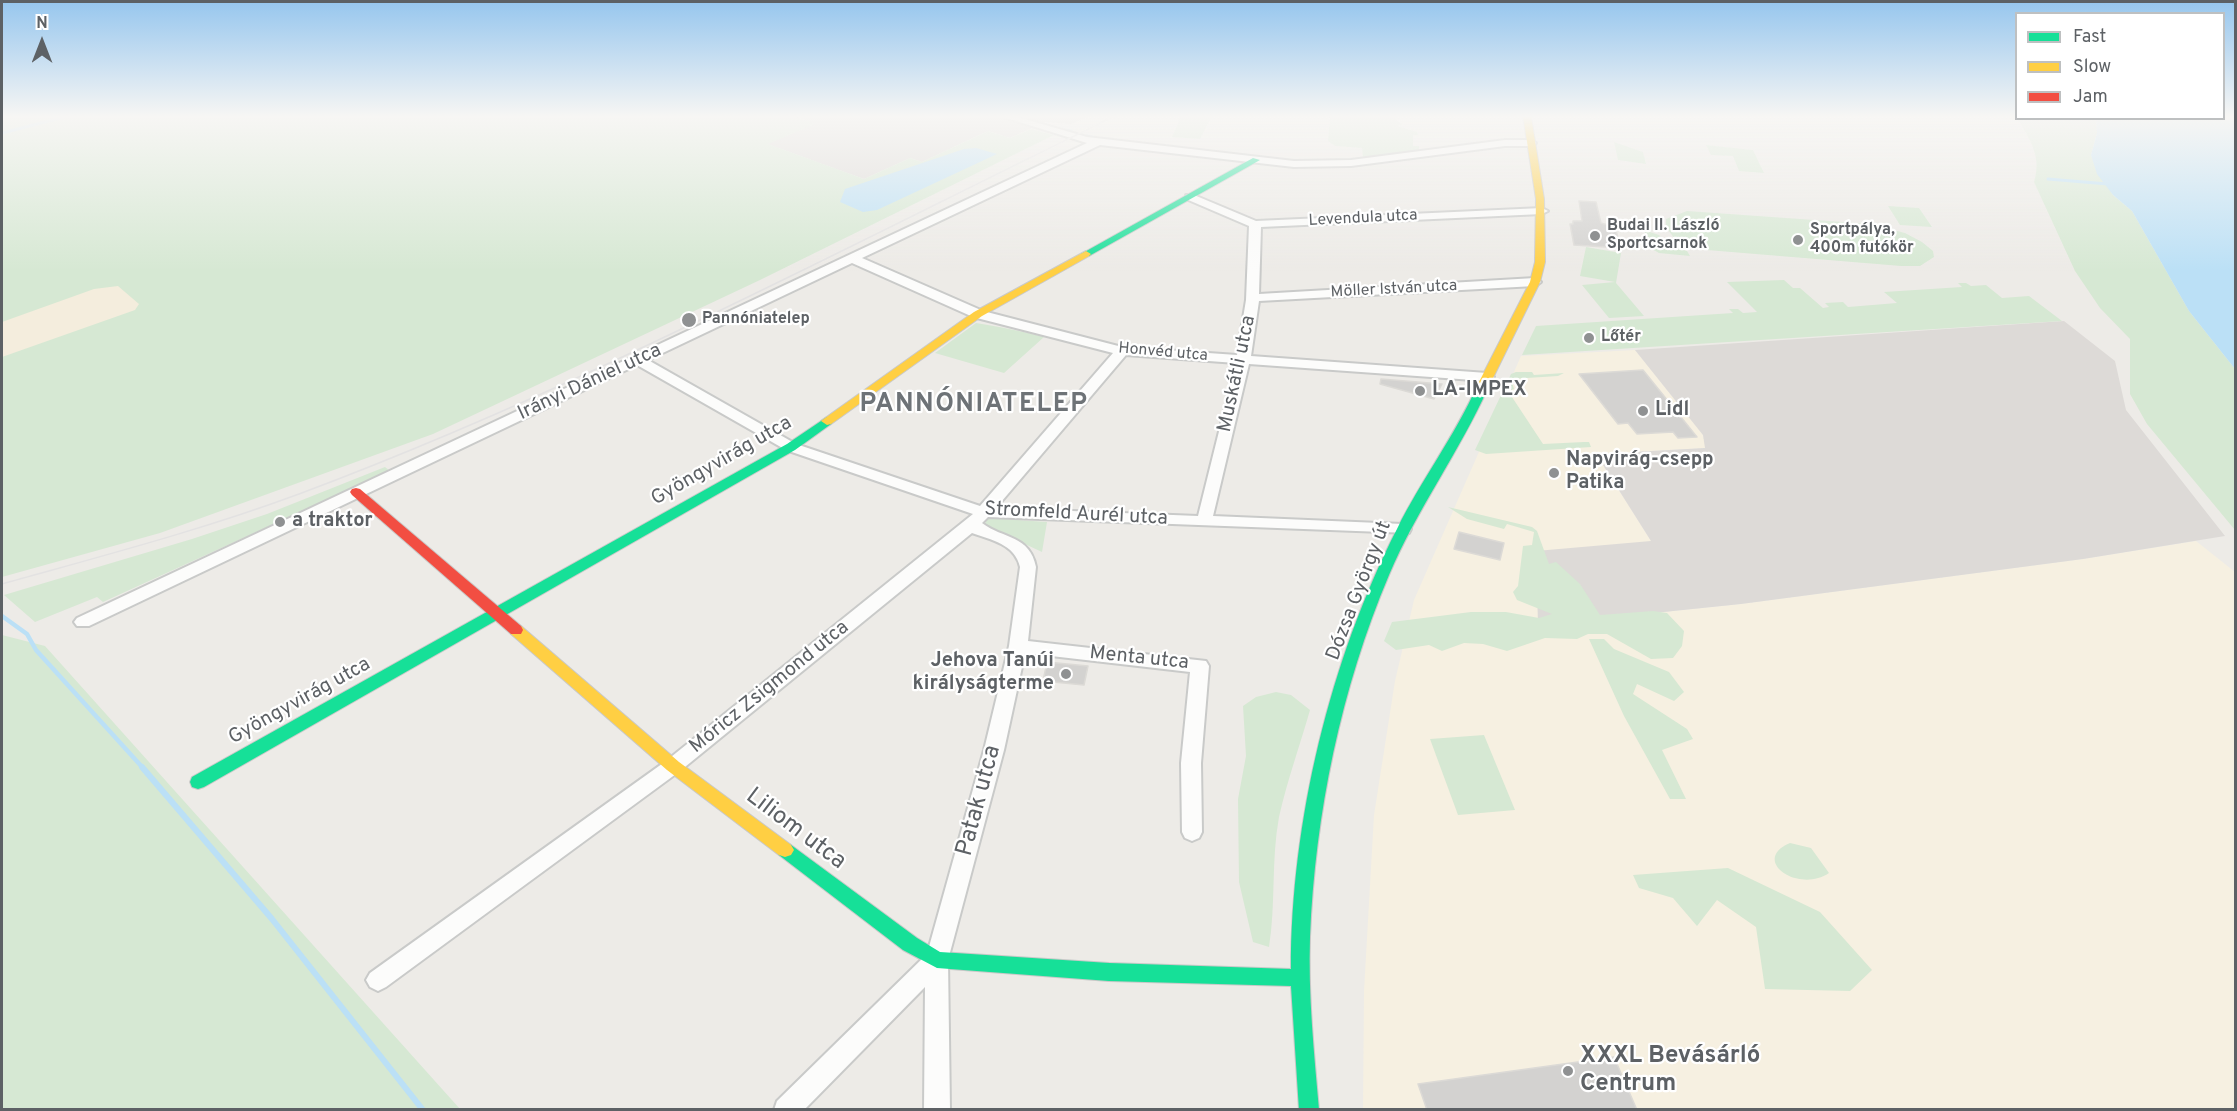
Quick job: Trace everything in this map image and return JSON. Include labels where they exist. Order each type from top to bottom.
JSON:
[{"type":"street","name":"Irányi Dániel utca","points":[[83,622],[1043,168]]},
{"type":"street","name":"Gyöngyvirág utca","points":[[198,782],[791,447],[978,314],[1242,168]]},
{"type":"street","name":"Dózsa György út","points":[[1309,1110],[1300,978],[1305,884],[1319,787],[1360,632],[1403,530],[1458,437],[1535,282],[1541,263],[1542,211],[1535,168]]},
{"type":"street","name":"Levendula utca","points":[[1190,197],[1255,224],[1542,211]]},
{"type":"street","name":"Muskátli utca","points":[[1204,522],[1244,360],[1254,298],[1257,260],[1255,224]]},
{"type":"street","name":"Honvéd utca","points":[[854,259],[978,314],[1122,351],[1487,377]]},
{"type":"street","name":"Möller István utca","points":[[1254,298],[1535,282]]},
{"type":"street","name":"Móricz Zsigmond utca","points":[[378,980],[672,766],[979,517],[1122,351]]},
{"type":"street","name":"Stromfeld Aurél utca","points":[[638,360],[791,447],[979,517],[1204,522],[1403,530]]},
{"type":"street","name":"Liliom utca","points":[[356,492],[672,766],[910,944],[938,960],[1109,972],[1300,978]]},
{"type":"street","name":"Patak utca","points":[[937,1110],[938,960],[994,750],[1018,646],[1027,556],[1021,548],[978,529],[979,517]]},
{"type":"street","name":"Menta utca","points":[[1018,646],[1200,666],[1191,763],[1192,832]]},
{"type":"street","points":[[786,1110],[938,960]]},
{"type":"shaded area","points":[[833,168],[888,168],[864,179]]},
{"type":"shaded area","points":[[2064,321],[2115,361],[2126,410],[2225,536],[2083,559],[1741,604],[1538,625],[1536,551],[1651,541],[1603,465],[1633,452],[1705,448],[1703,435],[1635,350]]},
{"type":"shaded area","points":[[1635,350],[1703,435],[1706,448],[1633,452],[1603,465],[1651,541],[1538,625],[1741,604],[2083,559],[2196,541],[2235,572],[2235,1109],[1363,1110],[1364,991],[1374,815],[1395,681],[1414,600],[1521,356]]},
{"type":"green space","points":[[2,168],[833,168],[864,179],[888,168],[987,168],[760,280],[433,434],[160,533],[2,577]]},
{"type":"green space","points":[[1738,168],[1762,168],[1764,173],[1739,171]]},
{"type":"green space","points":[[2037,168],[2098,168],[2113,195],[2132,211],[2189,311],[2235,369],[2235,530],[2147,424],[2130,394],[2130,339],[2100,308],[2075,271],[2034,182]]},
{"type":"green space","points":[[1888,206],[1919,208],[1932,227],[1900,225]]},
{"type":"green space","name":"Sportpálya, 400m futókör","points":[[1687,211],[1871,224],[1905,233],[1933,251],[1934,257],[1920,266],[1901,266],[1707,250],[1674,238],[1666,227],[1666,219]]},
{"type":"green space","points":[[1644,230],[1659,235],[1672,247],[1687,251],[1690,256],[1659,253],[1650,248]]},
{"type":"green space","points":[[1586,247],[1621,253],[1616,283],[1644,316],[1609,318],[1582,285],[1615,282],[1580,276]]},
{"type":"green space","points":[[1784,280],[1793,288],[1800,288],[1823,308],[1829,307],[1825,303],[1843,302],[1848,307],[1897,303],[1884,292],[1962,287],[1958,283],[1971,286],[1986,285],[2002,298],[2029,296],[2062,321],[1522,355],[1536,326],[1733,313],[1729,309],[1738,309],[1743,313],[1757,312],[1727,282]]},
{"type":"green space","points":[[976,323],[1044,337],[1004,373],[935,353]]},
{"type":"green space","points":[[1532,372],[1534,375],[1564,373],[1558,376],[1511,379],[1514,389],[1508,391],[1543,444],[1589,442],[1591,447],[1486,454],[1475,450],[1511,374]]},
{"type":"green space","points":[[385,467],[390,471],[103,602],[97,597],[35,622],[4,595],[192,539],[267,514]]},
{"type":"green space","points":[[1448,507],[1532,527],[1537,531],[1549,564],[1556,562],[1580,584],[1600,615],[1653,611],[1667,613],[1684,631],[1682,646],[1673,658],[1651,659],[1607,634],[1588,634],[1577,639],[1545,638],[1507,651],[1483,644],[1464,643],[1442,651],[1429,645],[1396,650],[1384,641],[1392,622],[1471,612],[1506,612],[1539,618],[1552,614],[1517,600],[1513,592],[1518,586],[1523,546],[1532,545],[1534,532],[1507,524],[1504,529],[1467,519]]},
{"type":"green space","points":[[988,518],[1047,522],[1042,552],[984,525]]},
{"type":"green space","points":[[2,635],[45,646],[460,1109],[2,1109]]},
{"type":"green space","points":[[1589,639],[1604,639],[1614,649],[1669,672],[1684,692],[1674,701],[1637,684],[1633,694],[1687,729],[1693,739],[1662,750],[1686,799],[1670,799],[1624,716]]},
{"type":"green space","points":[[1276,692],[1291,695],[1310,710],[1279,817],[1269,947],[1253,942],[1239,882],[1238,799],[1246,756],[1243,706],[1256,697]]},
{"type":"green space","points":[[1484,735],[1515,810],[1458,815],[1430,739]]},
{"type":"green space","points":[[1790,843],[1811,848],[1829,873],[1804,880],[1783,872],[1777,866],[1775,858],[1779,850]]},
{"type":"green space","points":[[1728,868],[1820,912],[1872,970],[1850,991],[1765,989],[1756,927],[1717,900],[1697,926],[1673,898],[1639,888],[1633,875]]},
{"type":"sand","points":[[118,286],[139,304],[135,310],[2,357],[2,322],[94,289]]},
{"type":"water","points":[[908,168],[967,168],[877,210],[863,212],[840,202],[845,189]]},
{"type":"water","points":[[2095,168],[2236,168],[2235,369],[2189,311],[2132,211],[2113,195]]},
{"type":"building","name":"Budai II. László Sportcsarnok","points":[[1579,201],[1596,202],[1601,223],[1615,227],[1621,248],[1574,245],[1570,224],[1573,224],[1573,221],[1582,221]]},
{"type":"building","name":"Lidl","points":[[1643,370],[1697,437],[1678,438],[1673,432],[1637,434],[1628,423],[1618,424],[1579,374]]},
{"type":"building","name":"LA-IMPEX","points":[[1381,379],[1442,384],[1434,399],[1380,384]]},
{"type":"building","points":[[1459,532],[1504,543],[1500,560],[1454,549]]},
{"type":"building","name":"Jehova Tanúi királyságterme","points":[[1047,662],[1088,666],[1084,685],[1043,681]]},
{"type":"building","name":"XXXL Bevásárló Centrum","points":[[1614,1057],[1637,1110],[1427,1110],[1418,1084]]},
{"type":"waterway","points":[[2048,179],[2108,184]]},
{"type":"waterway","points":[[2,616],[27,634],[36,650],[143,768]]},
{"type":"waterway","points":[[142,767],[272,919],[423,1110]]},
{"type":"tram line","points":[[2,584],[226,519],[299,494],[404,453],[610,363],[712,315],[1010,168]]},
{"type":"traffic: fast","points":[[1086,254],[1242,168]]},
{"type":"traffic: fast","points":[[1309,1110],[1301,1002],[1304,887],[1320,781],[1332,728],[1346,675],[1382,575],[1403,529],[1461,433],[1483,386]]},
{"type":"traffic: fast","points":[[198,782],[791,447],[827,421]]},
{"type":"traffic: fast","points":[[785,850],[910,944],[937,960],[1109,972],[1300,978]]},
{"type":"traffic: slow","points":[[1483,386],[1535,282],[1540,262],[1540,199],[1535,168]]},
{"type":"traffic: slow","points":[[827,421],[978,314],[1086,254]]},
{"type":"traffic: slow","points":[[516,630],[673,766],[785,850]]},
{"type":"traffic: jam","points":[[356,492],[516,630]]},
{"type":"place","name":"Budai II. László Sportcsarnok","points":[[1595,236]]},
{"type":"place","name":"Sportpálya, 400m futókör","points":[[1798,240]]},
{"type":"place","name":"Pannóniatelep","points":[[689,320]]},
{"type":"place","name":"Lőtér","points":[[1589,338]]},
{"type":"place","name":"LA-IMPEX","points":[[1420,391]]},
{"type":"place","name":"Lidl","points":[[1643,411]]},
{"type":"place","name":"Napvirág-csepp Patika","points":[[1554,473]]},
{"type":"place","name":"a traktor","points":[[280,522]]},
{"type":"place","name":"Jehova Tanúi királyságterme","points":[[1066,674]]},
{"type":"place","name":"XXXL Bevásárló Centrum","points":[[1568,1071]]},
{"type":"district","name":"PANNÓNIATELEP","points":[[974,406]]}]
